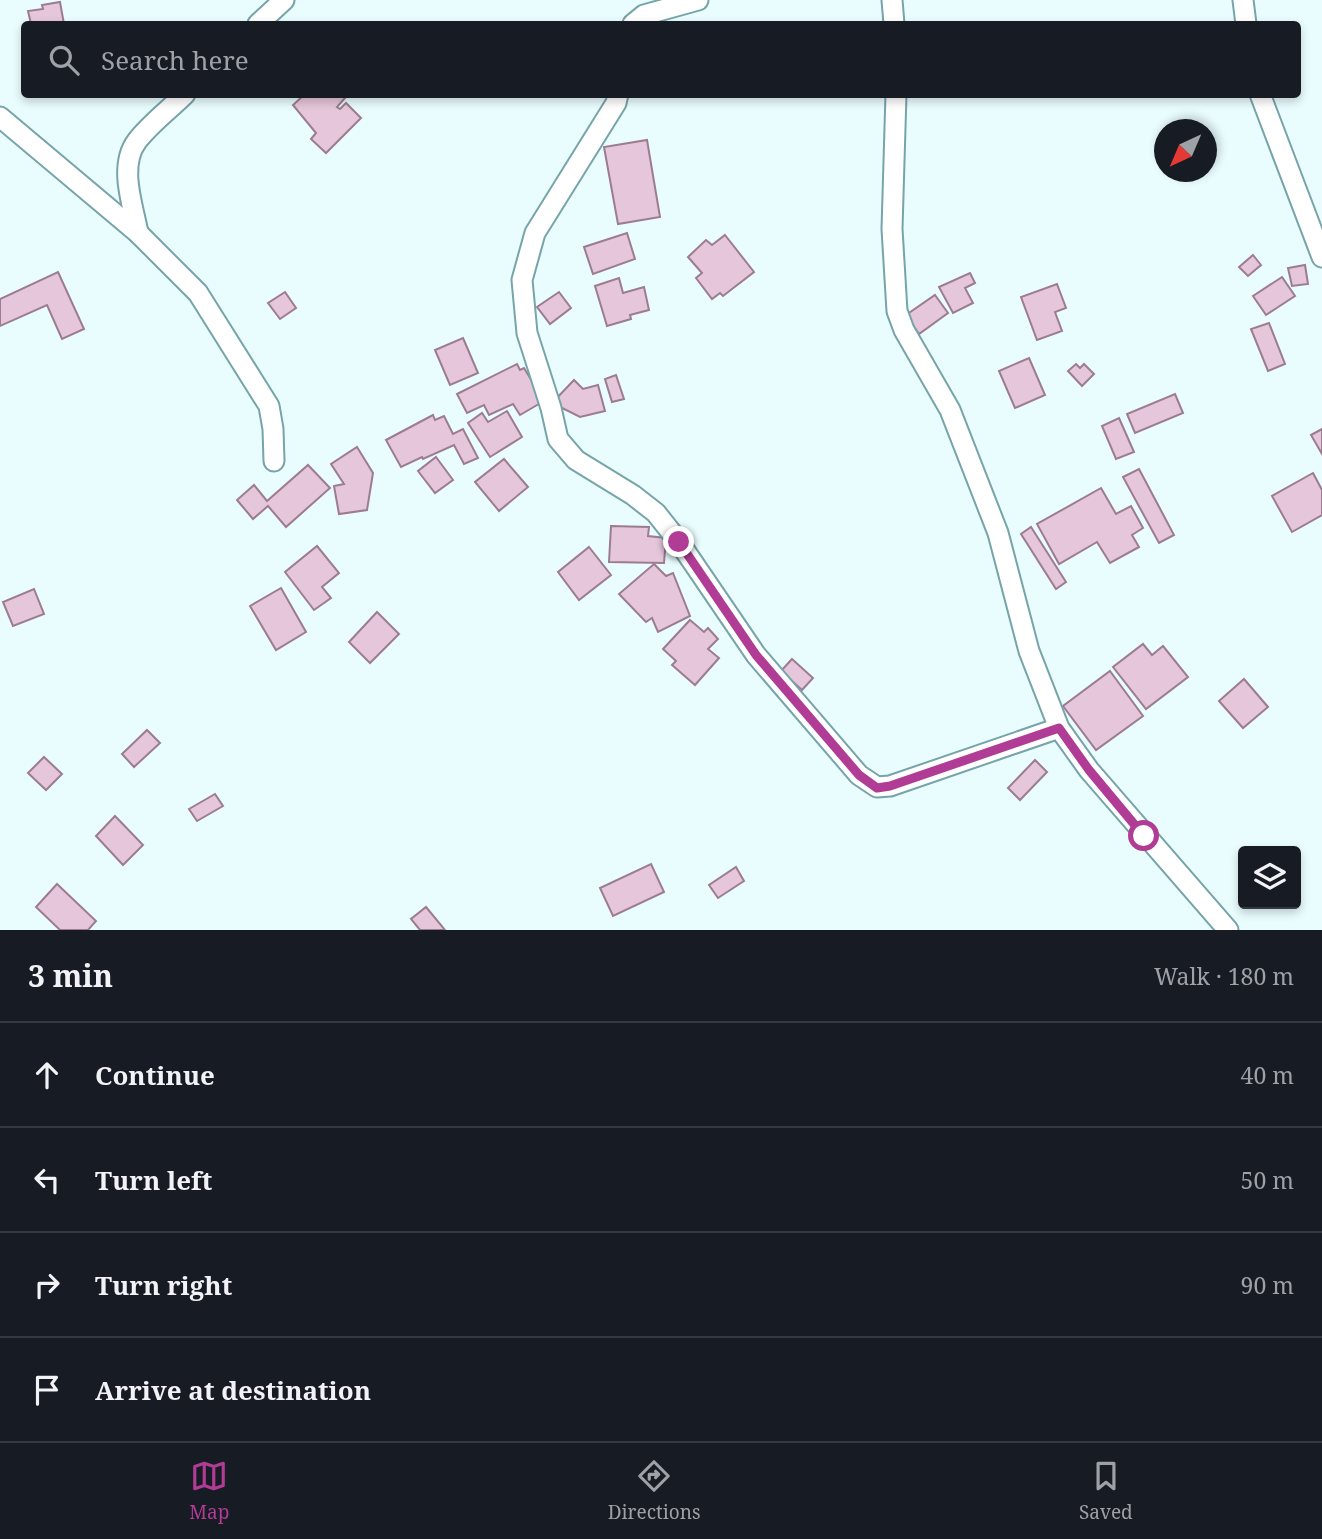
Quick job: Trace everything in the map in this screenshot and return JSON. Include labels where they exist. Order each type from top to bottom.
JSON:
[{"type":"street","points":[[261,21],[284,0]]},
{"type":"street","points":[[637,21],[644,15],[698,0]]},
{"type":"street","points":[[892,0],[894,21]]},
{"type":"street","points":[[1243,0],[1246,21]]},
{"type":"street","points":[[138,233],[128,178],[130,157],[136,142],[181,98]]},
{"type":"street","points":[[617,98],[535,233],[522,280],[527,333],[558,439],[576,460],[633,495],[656,513],[679,542],[756,655],[859,775],[877,788],[890,786],[1059,728]]},
{"type":"street","points":[[896,98],[892,229],[897,311],[904,330],[950,410],[994,521],[1029,651],[1059,728],[1089,770],[1228,930]]},
{"type":"street","points":[[1262,98],[1322,257]]},
{"type":"street","points":[[0,117],[138,233],[198,293],[269,406],[274,461]]},
{"type":"building","points":[[60,2],[63,21],[30,21],[28,11],[43,9],[42,5]]},
{"type":"building","points":[[301,98],[345,98],[337,107],[340,109],[346,103],[361,118],[326,153],[311,139],[316,133],[293,105]]},
{"type":"building","points":[[647,140],[660,217],[618,224],[604,147]]},
{"type":"building","points":[[627,233],[635,259],[593,274],[584,247]]},
{"type":"building","points":[[725,235],[754,272],[723,296],[720,293],[712,299],[696,278],[702,273],[688,257],[706,240],[712,245]]},
{"type":"building","points":[[1253,255],[1261,265],[1248,276],[1239,267]]},
{"type":"building","points":[[1305,265],[1308,284],[1292,286],[1288,268]]},
{"type":"building","points":[[58,272],[84,329],[62,339],[47,305],[0,326],[0,299]]},
{"type":"building","points":[[970,273],[975,283],[965,288],[973,303],[953,313],[939,287]]},
{"type":"building","points":[[1282,277],[1295,296],[1266,315],[1253,296]]},
{"type":"building","points":[[619,278],[623,293],[644,287],[649,310],[607,326],[595,286]]},
{"type":"building","points":[[1057,284],[1066,308],[1055,312],[1062,331],[1037,340],[1021,297]]},
{"type":"building","points":[[285,292],[296,308],[280,319],[268,303]]},
{"type":"building","points":[[559,292],[571,308],[550,324],[537,307]]},
{"type":"building","points":[[935,295],[948,313],[919,334],[906,315]]},
{"type":"building","points":[[1269,323],[1285,364],[1268,371],[1251,329]]},
{"type":"building","points":[[463,338],[478,373],[450,385],[435,350]]},
{"type":"building","points":[[1029,358],[1045,395],[1015,408],[999,371]]},
{"type":"building","points":[[517,364],[520,370],[524,368],[544,401],[520,415],[513,404],[489,415],[484,405],[467,413],[457,394]]},
{"type":"building","points":[[1076,364],[1080,368],[1084,364],[1094,374],[1082,386],[1068,371]]},
{"type":"building","points":[[616,375],[624,399],[612,402],[605,379]]},
{"type":"building","points":[[574,380],[583,389],[598,385],[605,411],[580,417],[552,403]]},
{"type":"building","points":[[1175,394],[1183,413],[1135,433],[1127,414]]},
{"type":"building","points":[[507,411],[522,437],[490,457],[468,423],[482,413],[488,422]]},
{"type":"building","points":[[433,415],[435,420],[444,416],[453,434],[463,429],[478,458],[464,464],[454,445],[401,467],[386,440]]},
{"type":"building","points":[[1119,418],[1134,452],[1116,459],[1102,426]]},
{"type":"building","points":[[1322,429],[1322,454],[1311,435]]},
{"type":"building","points":[[357,447],[373,473],[367,510],[339,514],[334,486],[344,484],[331,464]]},
{"type":"building","points":[[436,457],[453,480],[435,493],[418,471]]},
{"type":"building","points":[[504,459],[528,487],[499,511],[475,482]]},
{"type":"building","points":[[308,465],[330,488],[286,527],[268,506],[253,519],[237,500],[254,485],[267,501]]},
{"type":"building","points":[[1139,469],[1174,535],[1159,543],[1123,477]]},
{"type":"building","points":[[1313,473],[1322,490],[1322,515],[1292,532],[1272,496]]},
{"type":"building","points":[[1101,488],[1116,514],[1131,506],[1143,528],[1132,535],[1139,547],[1110,563],[1097,542],[1059,564],[1037,524]]},
{"type":"building","points":[[611,526],[649,527],[648,536],[666,538],[664,563],[609,562]]},
{"type":"building","points":[[1031,527],[1066,582],[1056,589],[1021,534]]},
{"type":"building","points":[[317,546],[339,573],[322,587],[331,598],[314,610],[285,572]]},
{"type":"building","points":[[589,547],[611,575],[579,600],[558,572]]},
{"type":"building","points":[[654,564],[666,576],[673,573],[690,616],[658,632],[652,618],[646,622],[619,594]]},
{"type":"building","points":[[281,588],[306,632],[276,650],[250,606]]},
{"type":"building","points":[[34,589],[44,614],[13,626],[3,602]]},
{"type":"building","points":[[377,612],[399,634],[370,663],[349,642]]},
{"type":"building","points":[[690,620],[704,632],[708,628],[718,639],[708,649],[719,658],[695,685],[672,665],[676,661],[663,649]]},
{"type":"building","points":[[1143,644],[1152,655],[1163,646],[1188,677],[1146,709],[1113,667]]},
{"type":"building","points":[[792,659],[813,678],[802,690],[781,671]]},
{"type":"building","points":[[1110,671],[1143,716],[1096,750],[1063,706]]},
{"type":"building","points":[[1244,679],[1268,707],[1243,728],[1219,701]]},
{"type":"building","points":[[147,730],[160,743],[134,767],[122,754]]},
{"type":"building","points":[[44,757],[62,774],[46,790],[28,773]]},
{"type":"building","points":[[1035,760],[1047,772],[1020,800],[1008,788]]},
{"type":"building","points":[[215,794],[223,806],[197,821],[189,809]]},
{"type":"building","points":[[115,816],[143,845],[123,865],[96,836]]},
{"type":"building","points":[[651,864],[664,892],[613,916],[600,888]]},
{"type":"building","points":[[736,867],[744,881],[718,898],[709,885]]},
{"type":"building","points":[[57,884],[96,921],[88,930],[60,930],[36,907]]},
{"type":"building","points":[[426,907],[445,930],[420,930],[411,919]]},
{"type":"route","points":[[679,542],[756,655],[859,775],[877,788],[890,786],[1059,728],[1089,770],[1144,836]]}]
